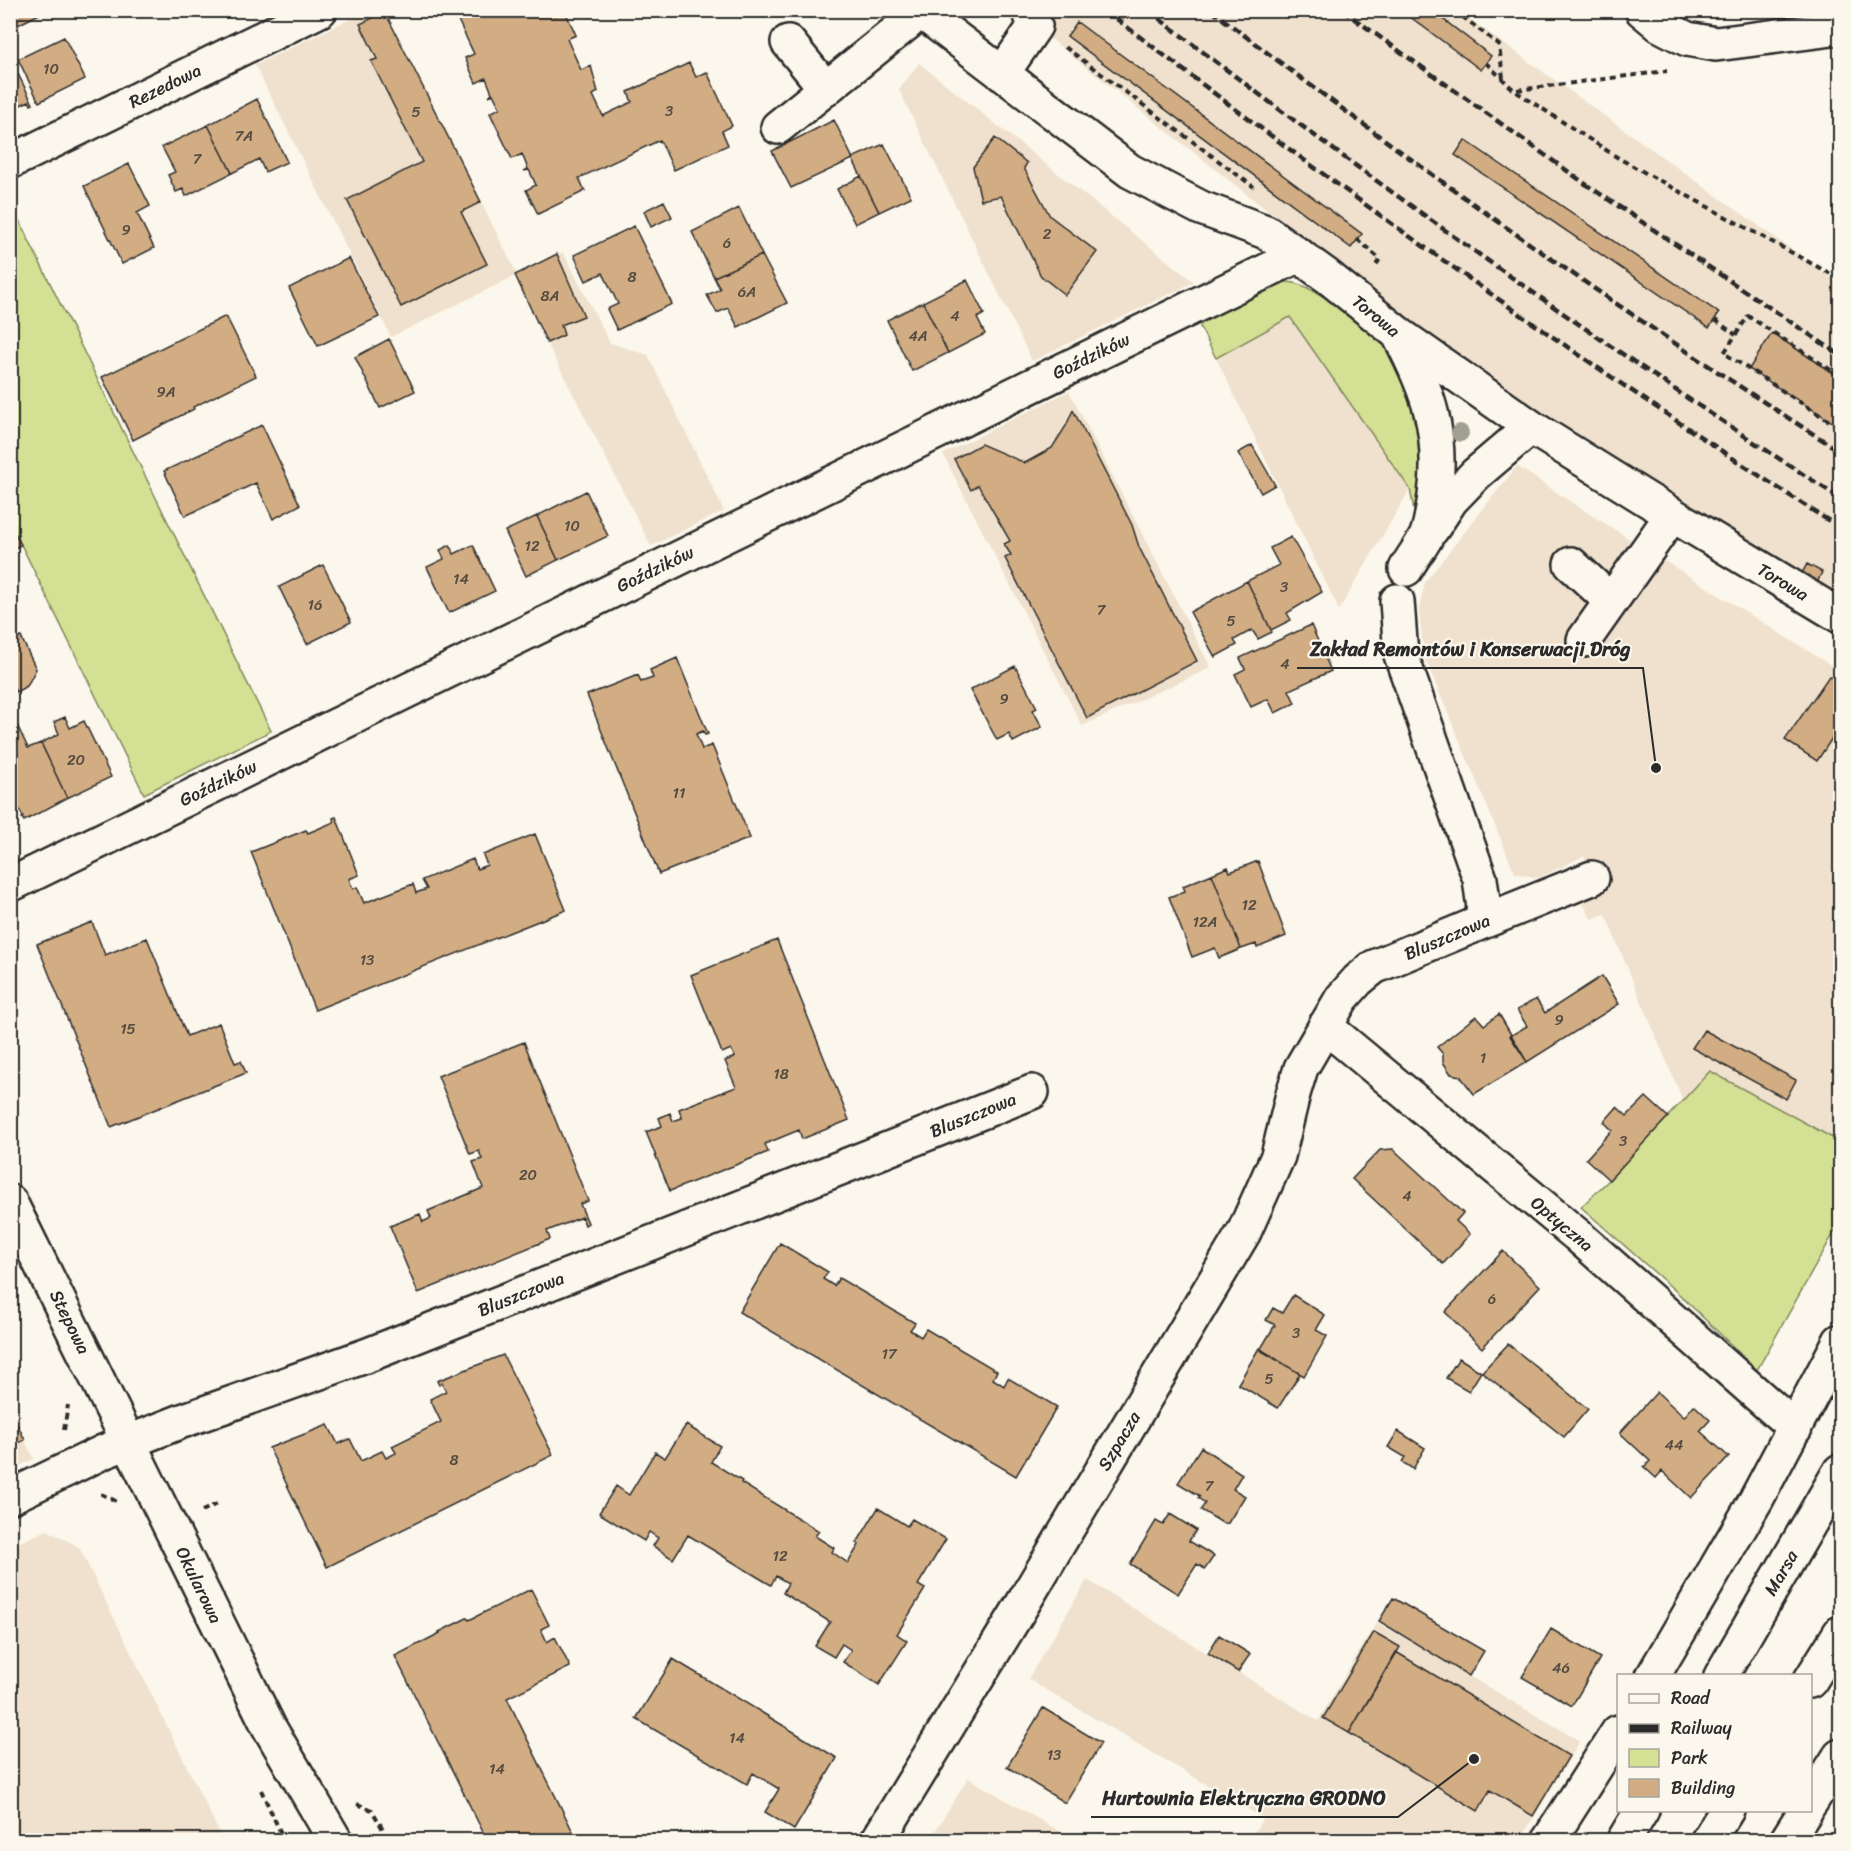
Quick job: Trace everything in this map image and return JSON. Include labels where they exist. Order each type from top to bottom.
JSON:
[{"type":"street","name":"Rezedowa","points":[[10,162],[320,10]]},
{"type":"street","points":[[1002,74],[1035,26],[1029,10]]},
{"type":"street","points":[[1642,10],[1660,25],[1687,39],[1716,44],[1840,28]]},
{"type":"street","points":[[778,127],[919,11]]},
{"type":"street","name":"Torowa","points":[[919,11],[1130,171],[1201,208],[1266,232],[1299,255],[1400,335],[1531,427],[1840,616]]},
{"type":"street","points":[[788,42],[826,89]]},
{"type":"street","name":"Goździków","points":[[10,885],[1299,255]]},
{"type":"street","points":[[1400,335],[1422,382],[1437,442],[1437,482],[1426,538]]},
{"type":"street","points":[[1406,568],[1451,500],[1476,474],[1531,427]]},
{"type":"street","points":[[1584,640],[1672,515]]},
{"type":"street","points":[[1571,564],[1611,601]]},
{"type":"street","points":[[1397,601],[1401,655],[1480,879],[1484,908],[1480,922]]},
{"type":"street","name":"Bluszczowa","points":[[1325,1026],[1342,998],[1374,967],[1592,878]]},
{"type":"street","name":"Optyczna","points":[[1325,1026],[1576,1235],[1795,1428]]},
{"type":"street","name":"Szpacza","points":[[878,1840],[1019,1610],[1244,1232],[1278,1156],[1301,1068],[1325,1026]]},
{"type":"street","name":"Bluszczowa","points":[[10,1497],[67,1468],[129,1442],[368,1355],[1032,1092]]},
{"type":"street","name":"Stepowa","points":[[10,1202],[129,1442]]},
{"type":"street","points":[[1654,1674],[1756,1500],[1840,1341]]},
{"type":"street","name":"Okularowa","points":[[129,1442],[269,1727],[335,1840]]},
{"type":"street","name":"Marsa","points":[[1722,1674],[1840,1471]]},
{"type":"street","points":[[1812,1678],[1840,1633]]},
{"type":"street","name":"Okularowa","points":[[269,1727],[309,1840]]},
{"type":"street","points":[[1549,1840],[1617,1734]]},
{"type":"street","points":[[1812,1800],[1840,1756]]},
{"type":"street","points":[[1624,1840],[1641,1812]]},
{"type":"street","points":[[1708,1840],[1726,1812]]},
{"type":"street","points":[[1787,1840],[1805,1812]]},
{"type":"path","points":[[1454,10],[1499,45],[1503,79]]},
{"type":"path","points":[[1065,46],[1256,189]]},
{"type":"path","points":[[1486,63],[1515,91],[1620,159],[1840,279]]},
{"type":"path","points":[[1840,376],[1748,316],[1724,353],[1840,428]]},
{"type":"path","points":[[1714,320],[1736,335]]},
{"type":"path","points":[[372,1810],[389,1840]]},
{"type":"shaded area","points":[[367,11],[385,11],[517,274],[563,252],[610,343],[648,355],[724,511],[651,546],[515,276],[391,337],[255,65]]},
{"type":"shaded area","points":[[1015,11],[1458,11],[1840,284],[1840,610],[1473,373]]},
{"type":"shaded area","points":[[919,63],[1194,282],[1032,361],[899,90]]},
{"type":"shaded area","points":[[1290,317],[1410,489],[1339,610],[1216,358]]},
{"type":"shaded area","points":[[1069,391],[1211,668],[1082,726],[943,454]]},
{"type":"shaded area","points":[[1517,466],[1840,671],[1840,1142],[1710,1072],[1683,1101],[1605,914],[1591,919],[1578,893],[1592,878],[1584,856],[1539,878],[1515,873],[1424,656],[1419,610],[1425,582]]},
{"type":"shaded area","points":[[10,1412],[34,1459],[11,1470],[10,1470]]},
{"type":"shaded area","points":[[47,1530],[79,1547],[223,1840],[11,1840],[11,1546]]},
{"type":"shaded area","points":[[1087,1580],[1318,1721],[1377,1622],[1580,1741],[1520,1840],[1250,1840],[1263,1818],[1028,1679]]},
{"type":"shaded area","points":[[968,1778],[1074,1840],[930,1840]]},
{"type":"green space","points":[[11,204],[271,731],[144,794],[11,524]]},
{"type":"green space","points":[[1279,281],[1306,287],[1330,300],[1394,354],[1422,422],[1423,500],[1414,510],[1410,489],[1290,317],[1216,358],[1200,327],[1208,310]]},
{"type":"green space","points":[[1710,1071],[1840,1142],[1840,1222],[1757,1370],[1680,1295],[1581,1207]]},
{"type":"building","points":[[10,10],[47,10],[10,29]]},
{"type":"building","points":[[470,10],[553,10],[555,16],[565,11],[576,35],[567,39],[581,70],[591,66],[598,92],[593,95],[603,116],[632,102],[628,92],[689,63],[696,77],[707,72],[732,126],[722,131],[728,145],[674,170],[660,140],[579,178],[585,191],[538,214],[526,190],[536,185],[529,170],[524,171],[528,169],[522,154],[512,159],[490,113],[500,108],[493,94],[489,96],[492,93],[486,78],[476,83],[465,58],[474,54],[457,18],[471,12]]},
{"type":"building","points":[[1401,10],[1431,10],[1491,56],[1481,70]]},
{"type":"building","points":[[385,12],[481,202],[461,212],[487,264],[401,307],[347,200],[422,162],[371,61],[377,59],[360,24]]},
{"type":"building","points":[[1077,22],[1362,234],[1351,248],[1067,36]]},
{"type":"building","points":[[64,37],[85,79],[39,102],[18,59]]},
{"type":"building","points":[[12,62],[33,104],[31,105],[29,101],[10,110],[10,63]]},
{"type":"building","points":[[257,99],[287,162],[265,172],[259,159],[232,173],[208,125]]},
{"type":"building","points":[[834,120],[853,159],[791,188],[772,151]]},
{"type":"building","points":[[208,125],[232,173],[186,196],[183,189],[176,192],[168,175],[175,172],[162,147]]},
{"type":"building","points":[[995,138],[1027,163],[1024,168],[1050,216],[1097,252],[1065,295],[1041,276],[1001,196],[981,200],[973,167]]},
{"type":"building","points":[[1465,140],[1719,313],[1709,328],[1455,155]]},
{"type":"building","points":[[884,144],[911,197],[879,212],[852,158]]},
{"type":"building","points":[[129,164],[150,206],[137,213],[154,248],[122,264],[84,186]]},
{"type":"building","points":[[861,176],[879,212],[855,224],[837,189]]},
{"type":"building","points":[[664,201],[672,217],[651,227],[644,211]]},
{"type":"building","points":[[739,208],[762,255],[714,277],[692,232]]},
{"type":"building","points":[[634,226],[672,304],[617,330],[607,309],[618,304],[603,273],[586,281],[574,255]]},
{"type":"building","points":[[557,254],[584,316],[561,325],[564,335],[547,343],[515,275]]},
{"type":"building","points":[[762,255],[787,303],[738,327],[728,308],[717,313],[707,295],[720,289],[714,277]]},
{"type":"building","points":[[349,258],[379,317],[318,346],[289,288]]},
{"type":"building","points":[[967,280],[984,314],[977,318],[985,334],[948,353],[923,302]]},
{"type":"building","points":[[923,302],[948,353],[912,371],[887,320]]},
{"type":"building","points":[[226,316],[256,376],[133,440],[102,377]]},
{"type":"building","points":[[1772,333],[1840,377],[1840,427],[1749,369]]},
{"type":"building","points":[[389,339],[415,391],[380,408],[355,357]]},
{"type":"building","points":[[1073,410],[1132,525],[1139,547],[1197,661],[1087,718],[1005,558],[1011,555],[1004,544],[1010,541],[978,485],[971,490],[954,459],[981,444],[1025,463],[1052,448]]},
{"type":"building","points":[[262,425],[300,505],[273,519],[256,483],[185,516],[164,471]]},
{"type":"building","points":[[1252,445],[1275,485],[1261,493],[1238,453]]},
{"type":"building","points":[[586,491],[608,536],[558,560],[537,516]]},
{"type":"building","points":[[537,516],[558,560],[526,576],[505,531]]},
{"type":"building","points":[[10,524],[21,545],[10,550]]},
{"type":"building","points":[[1291,537],[1322,592],[1287,613],[1291,620],[1271,630],[1247,581],[1279,565],[1270,548]]},
{"type":"building","points":[[450,545],[454,554],[473,545],[495,591],[449,613],[427,567],[444,559],[440,550]]},
{"type":"building","points":[[1807,564],[1822,572],[1816,585],[1800,577]]},
{"type":"building","points":[[323,565],[351,622],[307,644],[279,587]]},
{"type":"building","points":[[1247,581],[1272,632],[1258,639],[1252,630],[1234,640],[1237,645],[1215,657],[1190,612]]},
{"type":"building","points":[[1311,625],[1331,671],[1289,690],[1295,703],[1275,713],[1268,699],[1251,707],[1235,674],[1245,669],[1240,658]]},
{"type":"building","points":[[21,637],[36,669],[27,686],[16,692],[10,681],[10,641]]},
{"type":"building","points":[[677,658],[708,734],[705,735],[703,731],[696,734],[702,749],[712,745],[750,838],[659,874],[587,695],[638,675],[641,682],[653,678],[650,670]]},
{"type":"building","points":[[1015,666],[1037,708],[1033,710],[1042,727],[1013,742],[1009,734],[997,740],[970,690]]},
{"type":"building","points":[[1829,676],[1840,684],[1840,726],[1817,761],[1785,740]]},
{"type":"building","points":[[65,717],[70,728],[84,721],[111,777],[67,798],[41,743],[59,734],[54,722]]},
{"type":"building","points":[[17,725],[28,748],[41,743],[67,798],[24,821],[10,791],[10,728]]},
{"type":"building","points":[[336,817],[359,875],[349,879],[353,889],[357,887],[364,903],[413,884],[416,893],[427,889],[422,880],[473,859],[477,869],[487,865],[483,855],[535,834],[566,910],[315,1010],[251,852],[306,830],[308,833],[334,822],[333,818]]},
{"type":"building","points":[[1258,861],[1286,936],[1257,948],[1256,944],[1241,949],[1212,874],[1228,867],[1230,872]]},
{"type":"building","points":[[1212,874],[1241,949],[1219,958],[1215,948],[1192,957],[1169,897],[1185,891],[1183,886]]},
{"type":"building","points":[[92,922],[105,955],[147,938],[187,1036],[219,1023],[235,1063],[241,1061],[246,1073],[111,1127],[37,944]]},
{"type":"building","points":[[777,940],[849,1120],[802,1139],[799,1130],[765,1144],[768,1152],[670,1191],[646,1132],[662,1126],[659,1118],[670,1113],[673,1121],[682,1118],[679,1109],[736,1087],[725,1061],[735,1057],[731,1049],[722,1053],[691,975]]},
{"type":"building","points":[[1602,976],[1619,1004],[1527,1062],[1510,1036],[1527,1026],[1517,1010],[1536,999],[1545,1013]]},
{"type":"building","points":[[1499,1014],[1527,1062],[1474,1094],[1460,1076],[1451,1074],[1443,1062],[1443,1054],[1437,1047],[1476,1016],[1484,1025]]},
{"type":"building","points":[[1704,1030],[1796,1080],[1786,1099],[1692,1048]]},
{"type":"building","points":[[524,1042],[588,1201],[580,1204],[588,1223],[585,1225],[582,1217],[547,1231],[550,1239],[418,1293],[390,1226],[420,1214],[423,1222],[431,1218],[428,1211],[483,1188],[473,1162],[482,1159],[479,1151],[470,1154],[438,1076]]},
{"type":"building","points":[[1646,1097],[1668,1117],[1609,1180],[1586,1159],[1612,1130],[1604,1122],[1617,1107],[1627,1116]]},
{"type":"building","points":[[1393,1149],[1463,1213],[1456,1221],[1470,1234],[1443,1264],[1352,1179],[1380,1150]]},
{"type":"building","points":[[780,1243],[828,1272],[823,1279],[834,1286],[839,1278],[915,1323],[910,1330],[921,1337],[926,1329],[997,1371],[993,1379],[1004,1386],[1008,1378],[1057,1407],[1016,1476],[739,1312]]},
{"type":"building","points":[[1503,1251],[1540,1286],[1482,1348],[1445,1312]]},
{"type":"building","points":[[1293,1295],[1325,1315],[1316,1330],[1327,1336],[1304,1376],[1260,1350],[1275,1325],[1266,1320],[1273,1308],[1282,1313]]},
{"type":"building","points":[[1508,1344],[1588,1409],[1564,1437],[1482,1372]]},
{"type":"building","points":[[1259,1348],[1300,1374],[1278,1408],[1238,1384]]},
{"type":"building","points":[[503,1355],[553,1455],[327,1567],[269,1448],[328,1425],[338,1444],[350,1439],[361,1461],[382,1451],[386,1458],[396,1453],[392,1446],[441,1422],[430,1399],[446,1391],[442,1383],[439,1385],[437,1381]]},
{"type":"building","points":[[1459,1358],[1481,1372],[1469,1391],[1446,1378]]},
{"type":"building","points":[[1657,1392],[1684,1417],[1694,1405],[1710,1420],[1700,1431],[1729,1457],[1691,1498],[1662,1471],[1656,1478],[1644,1467],[1650,1461],[1620,1433]]},
{"type":"building","points":[[10,1410],[25,1440],[10,1447]]},
{"type":"building","points":[[686,1425],[720,1446],[711,1462],[819,1531],[815,1536],[834,1548],[832,1552],[848,1563],[878,1508],[907,1526],[912,1519],[946,1539],[918,1585],[925,1589],[897,1634],[907,1641],[879,1685],[843,1662],[851,1650],[842,1644],[834,1657],[815,1646],[830,1622],[783,1593],[788,1583],[776,1576],[771,1585],[688,1535],[673,1559],[653,1546],[658,1538],[649,1532],[644,1541],[599,1513],[616,1486],[629,1495],[655,1452],[665,1458]]},
{"type":"building","points":[[1398,1431],[1425,1448],[1413,1469],[1402,1462],[1405,1457],[1388,1447]]},
{"type":"building","points":[[1201,1447],[1242,1474],[1233,1489],[1245,1496],[1228,1523],[1224,1524],[1201,1510],[1205,1503],[1198,1498],[1200,1496],[1178,1483]]},
{"type":"building","points":[[1170,1514],[1196,1530],[1189,1541],[1214,1556],[1205,1569],[1197,1564],[1178,1594],[1130,1564],[1156,1521],[1163,1525]]},
{"type":"building","points":[[531,1589],[549,1625],[541,1629],[547,1642],[555,1637],[570,1667],[507,1698],[577,1840],[487,1840],[395,1656],[467,1618],[469,1620]]},
{"type":"building","points":[[1393,1598],[1484,1651],[1469,1676],[1379,1621]]},
{"type":"building","points":[[1551,1629],[1600,1658],[1572,1706],[1522,1677]]},
{"type":"building","points":[[1374,1632],[1400,1647],[1349,1733],[1323,1718]]},
{"type":"building","points":[[1219,1635],[1250,1654],[1238,1672],[1208,1653]]},
{"type":"building","points":[[1396,1652],[1569,1756],[1533,1816],[1490,1790],[1478,1811],[1349,1733]]},
{"type":"building","points":[[673,1659],[837,1758],[794,1830],[765,1812],[779,1789],[753,1773],[747,1784],[636,1719]]},
{"type":"building","points":[[1043,1708],[1101,1743],[1065,1803],[1007,1767]]},
{"type":"railway","points":[[1105,10],[1285,146],[1467,277],[1652,405],[1840,528]]},
{"type":"railway","points":[[1148,10],[1489,262],[1663,382],[1840,498]]},
{"type":"railway","points":[[1211,10],[1521,238],[1679,346],[1840,451]]},
{"type":"railway","points":[[1342,10],[1587,185],[1840,355]]},
{"type":"place","name":"Zakład Remontów i Konserwacji Dróg","points":[[1656,768]]},
{"type":"place","name":"Hurtownia Elektryczna GRODNO","points":[[1474,1759]]}]
